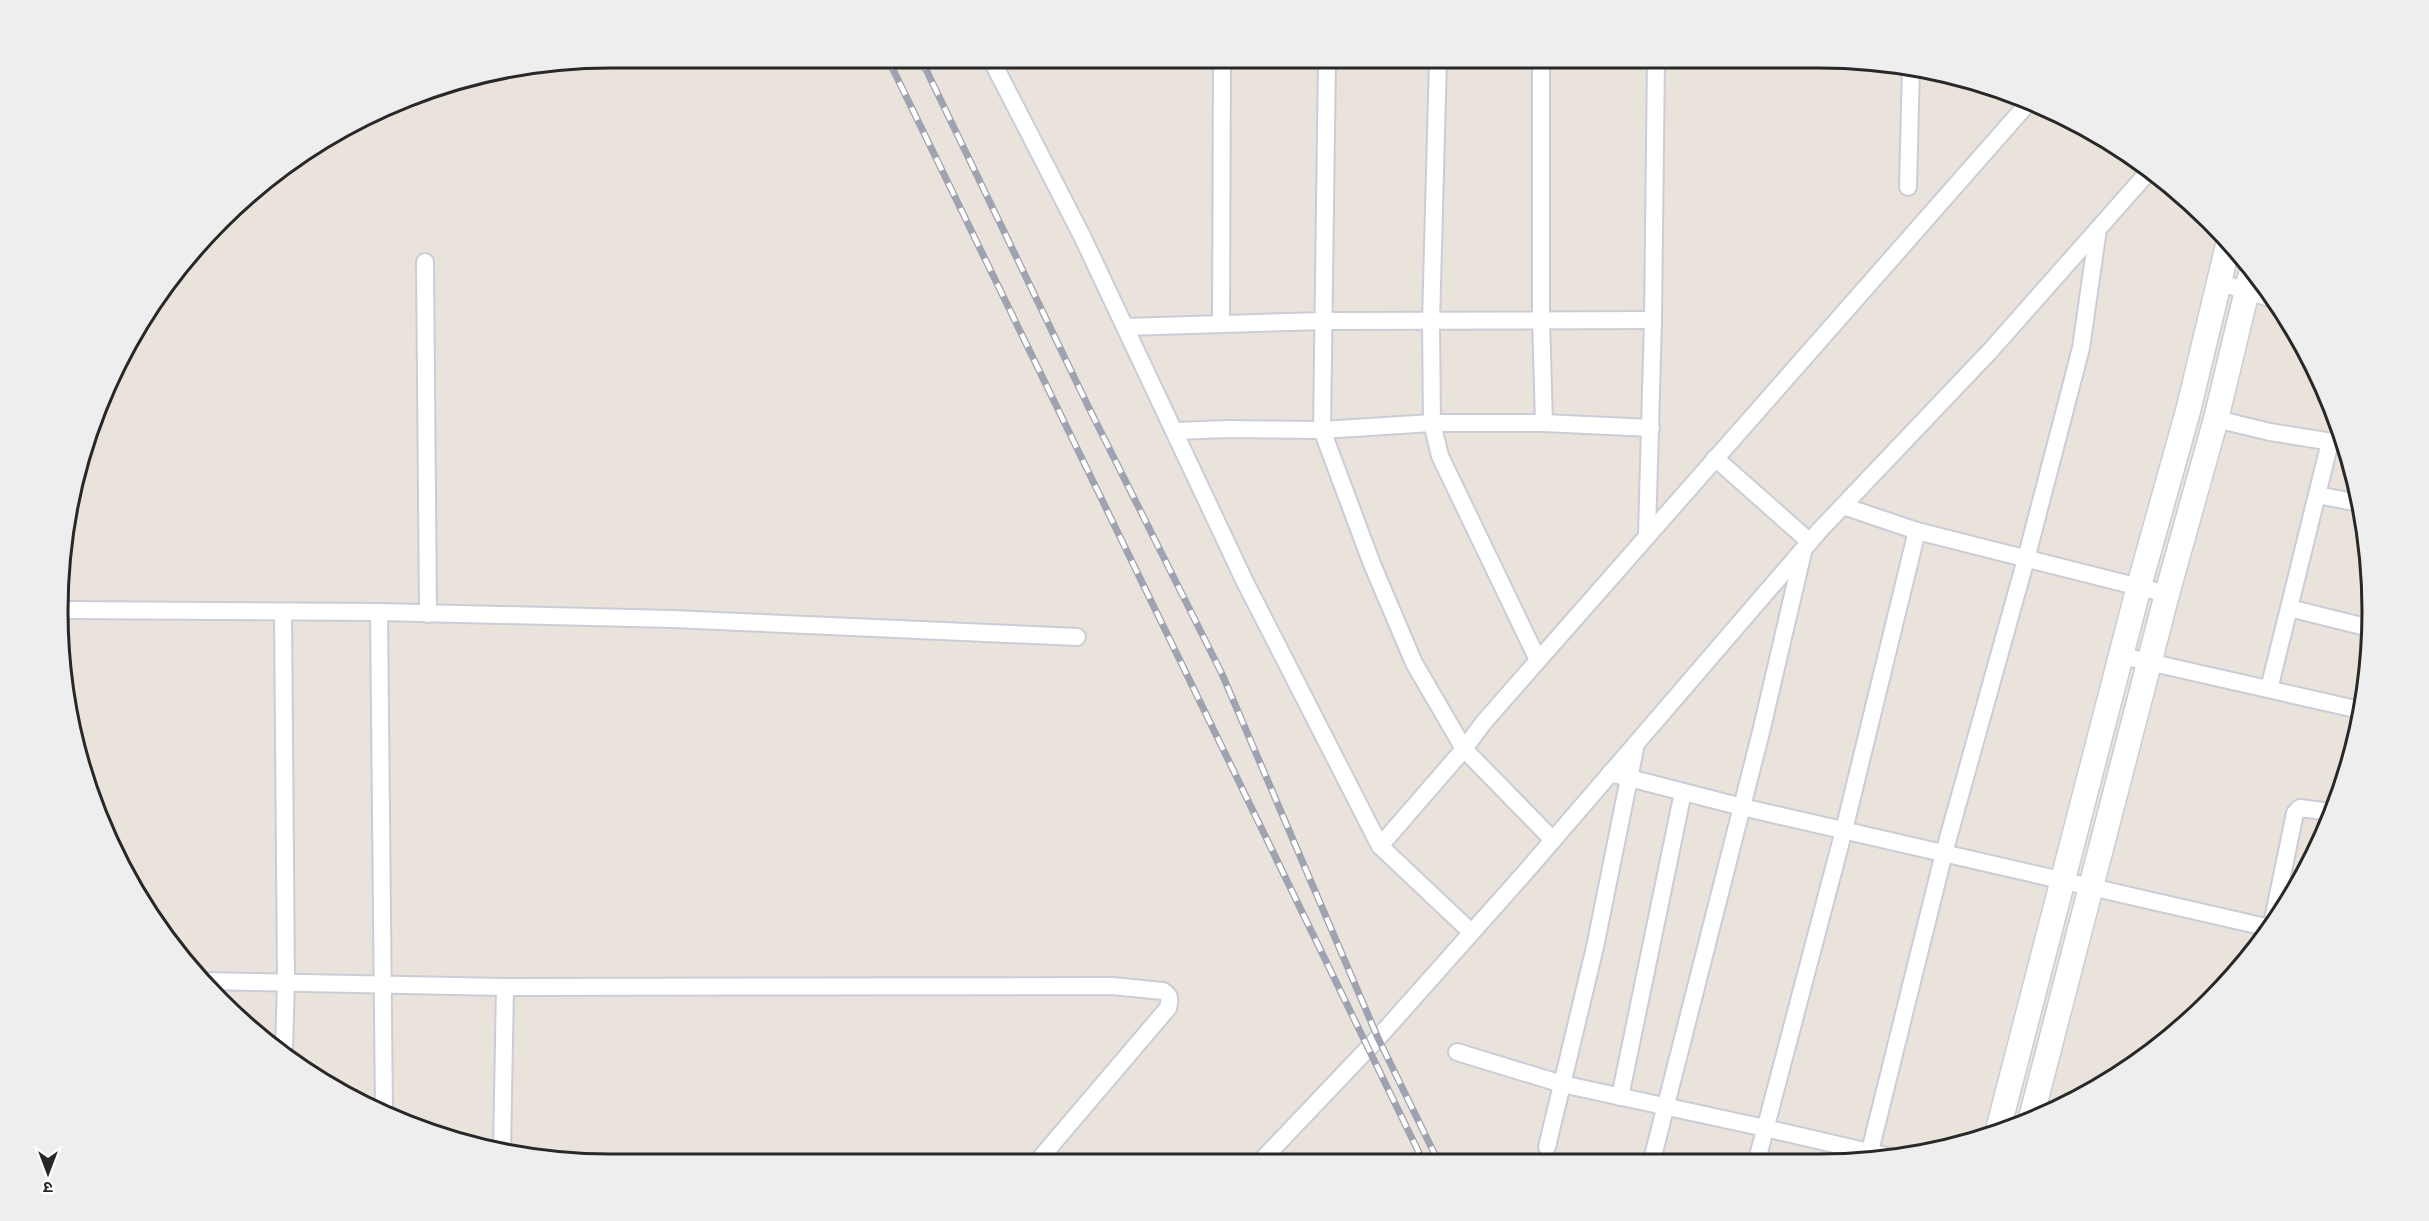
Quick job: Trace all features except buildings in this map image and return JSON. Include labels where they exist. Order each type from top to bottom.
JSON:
[{"type":"main road","points":[[2000,1122],[2139,586],[2221,283],[2227,252]]},
{"type":"main road","points":[[2035,1108],[2167,594],[2216,419],[2250,281]]},
{"type":"street","points":[[996,68],[1082,236],[1176,431],[1245,582],[1380,846],[1471,932]]},
{"type":"street","points":[[1221,324],[1222,68]]},
{"type":"street","points":[[1327,68],[1322,430],[1372,564],[1414,663],[1464,749],[1553,840]]},
{"type":"street","points":[[1438,68],[1431,322],[1432,423],[1440,456],[1538,660]]},
{"type":"street","points":[[1541,68],[1540,319],[1544,423]]},
{"type":"street","points":[[1647,534],[1651,428],[1656,68]]},
{"type":"street","points":[[1908,187],[1911,76]]},
{"type":"street","points":[[1380,846],[1647,534],[2024,108]]},
{"type":"street","points":[[1269,1154],[1378,1038],[1553,840],[1807,545],[1991,351],[2144,177]]},
{"type":"street","points":[[1870,1151],[1944,853],[2026,559],[2081,348],[2098,228]]},
{"type":"street","points":[[425,262],[428,614]]},
{"type":"street","points":[[2221,283],[2250,281]]},
{"type":"street","points":[[1126,327],[1323,321],[1653,320]]},
{"type":"street","points":[[2216,419],[2270,432],[2335,443]]},
{"type":"street","points":[[1176,431],[1322,430],[1432,423],[1544,423],[1651,428]]},
{"type":"street","points":[[2269,689],[2317,495],[2336,447]]},
{"type":"street","points":[[1715,458],[1807,545]]},
{"type":"street","points":[[2317,495],[2350,500]]},
{"type":"street","points":[[1843,506],[1917,531],[2167,594]]},
{"type":"street","points":[[1758,1154],[1844,830],[1917,531]]},
{"type":"street","points":[[1654,1154],[1807,545]]},
{"type":"street","points":[[2289,608],[2361,626]]},
{"type":"street","points":[[68,610],[379,612],[672,620],[1077,637]]},
{"type":"street","points":[[379,612],[384,1104]]},
{"type":"street","points":[[283,613],[286,982],[284,1044]]},
{"type":"street","points":[[2122,656],[2352,708]]},
{"type":"street","points":[[1547,1147],[1595,947],[1631,779],[1636,744]]},
{"type":"street","points":[[1610,773],[1742,807],[2260,926]]},
{"type":"street","points":[[1620,1097],[1683,792]]},
{"type":"street","points":[[2277,901],[2295,813],[2300,808],[2323,811]]},
{"type":"street","points":[[214,981],[505,987],[1112,986],[1163,992],[1168,995],[1170,1000],[1168,1008],[1044,1154]]},
{"type":"street","points":[[502,1142],[505,987]]},
{"type":"street","points":[[1457,1052],[1562,1084],[1765,1128],[1854,1152]]},
{"type":"railway","points":[[892,68],[1420,1154]]},
{"type":"railway","points":[[925,68],[1089,408],[1222,674],[1378,1038],[1435,1154]]}]
